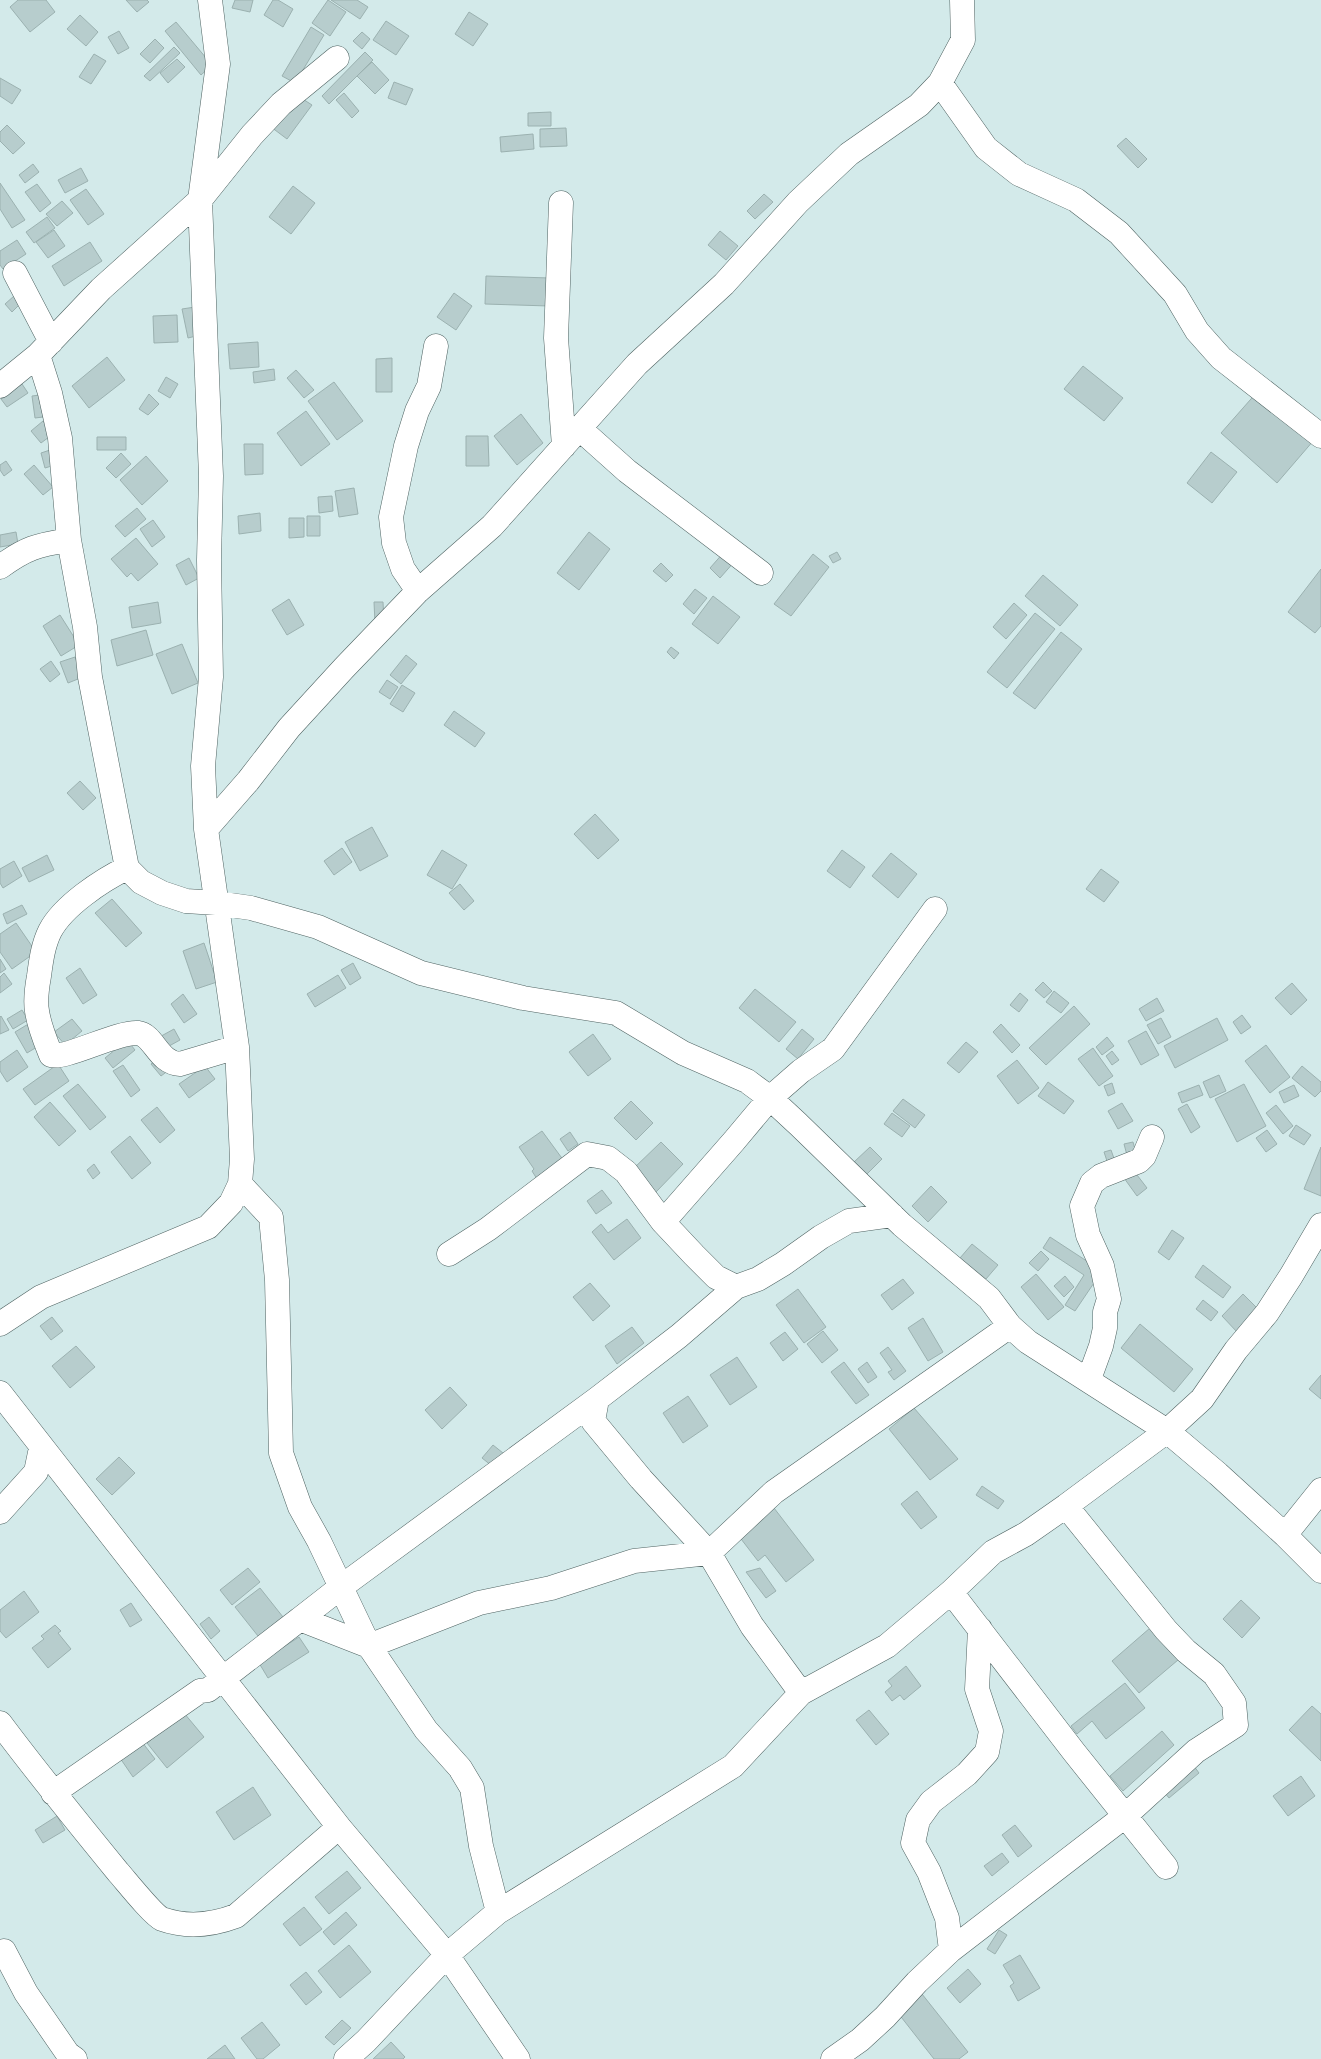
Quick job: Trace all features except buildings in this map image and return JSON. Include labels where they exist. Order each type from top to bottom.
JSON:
[{"type":"street","points":[[0,1324],[41,1297],[208,1227],[231,1203],[240,1184],[242,1159],[237,1047],[206,829],[203,766],[211,676],[209,560],[211,476],[200,200],[218,64],[210,0]]},
{"type":"street","points":[[206,829],[248,781],[289,728],[344,668],[418,591],[492,526],[637,364],[724,284],[798,202],[849,154],[919,105],[940,83],[963,40],[962,0]]},
{"type":"street","points":[[0,386],[44,349],[101,289],[200,200],[252,135],[281,104],[337,58]]},
{"type":"street","points":[[940,83],[986,148],[1019,174],[1076,200],[1119,233],[1175,294],[1197,332],[1221,358],[1321,436]]},
{"type":"street","points":[[561,203],[556,338],[564,446]]},
{"type":"street","points":[[15,273],[44,349],[50,393],[60,438],[69,540],[85,627],[90,677],[127,868],[140,882],[186,902],[216,903],[251,908],[318,927],[421,973],[523,998],[616,1013],[683,1053],[747,1081],[770,1098],[947,1265],[989,1298],[1010,1326],[1028,1342],[1167,1431],[1218,1474],[1285,1535],[1321,1571]]},
{"type":"street","points":[[418,591],[403,569],[394,543],[391,517],[406,446],[417,411],[429,386],[436,346]]},
{"type":"street","points":[[580,429],[627,471],[761,573]]},
{"type":"street","points":[[0,567],[16,556],[40,544],[69,540]]},
{"type":"street","points":[[127,868],[108,877],[82,897],[64,913],[50,930],[42,951],[36,1008],[51,1054],[58,1056],[94,1043],[135,1033],[146,1036],[157,1050],[175,1064],[237,1047]]},
{"type":"street","points":[[663,1222],[753,1120],[770,1098],[801,1071],[833,1049],[935,909]]},
{"type":"street","points":[[1088,1380],[1101,1346],[1105,1328],[1105,1312],[1109,1299],[1102,1266],[1088,1234],[1082,1206],[1092,1182],[1101,1176],[1139,1161],[1144,1156],[1152,1137]]},
{"type":"street","points":[[449,1254],[488,1229],[587,1154],[608,1158],[626,1172],[663,1222],[716,1276],[736,1286]]},
{"type":"street","points":[[240,1184],[271,1217],[277,1280],[282,1453],[300,1507],[369,1646],[426,1730],[460,1768],[472,1788],[482,1846],[498,1912]]},
{"type":"street","points":[[53,1793],[200,1691],[208,1690],[341,1587],[597,1399],[679,1336],[736,1286],[758,1279],[821,1237],[849,1221],[892,1215]]},
{"type":"street","points":[[346,2059],[366,2041],[447,1955],[498,1912],[733,1766],[801,1693],[887,1646],[951,1592],[993,1552],[1026,1534],[1167,1431],[1202,1398],[1236,1350],[1267,1313],[1321,1225]]},
{"type":"street","points":[[300,1619],[369,1646],[479,1604],[551,1588],[634,1561],[709,1553],[774,1492],[1010,1326]]},
{"type":"street","points":[[0,1393],[41,1448],[223,1677],[339,1827],[447,1955],[518,2059]]},
{"type":"street","points":[[597,1399],[593,1421],[641,1479],[709,1553],[752,1626],[801,1693]]},
{"type":"street","points":[[0,1512],[36,1472],[41,1448]]},
{"type":"street","points":[[1285,1535],[1321,1490]]},
{"type":"street","points":[[832,2059],[860,2040],[951,1950],[1126,1816],[1196,1751],[1236,1725],[1234,1703],[1214,1674],[1186,1651],[1166,1630],[1066,1506]]},
{"type":"street","points":[[951,1592],[1074,1752],[1166,1867]]},
{"type":"street","points":[[951,1950],[947,1918],[929,1872],[913,1843],[918,1820],[931,1802],[967,1774],[987,1752],[991,1731],[977,1688],[980,1629]]},
{"type":"street","points":[[0,1723],[53,1793],[131,1887],[160,1918],[192,1925],[216,1924],[236,1916],[339,1827]]},
{"type":"street","points":[[4,1950],[26,1993],[67,2057]]}]
